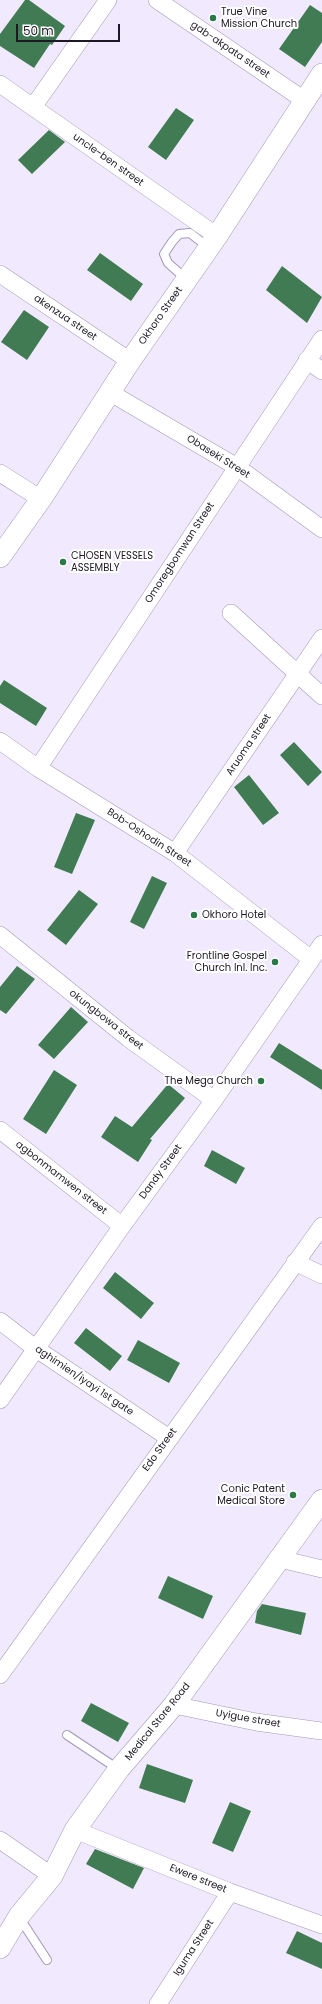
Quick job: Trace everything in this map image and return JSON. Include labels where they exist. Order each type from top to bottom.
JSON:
[{"type":"street","points":[[33,107],[108,0]]},
{"type":"street","name":"gab-akpata street","points":[[157,0],[304,100]]},
{"type":"street","name":"Okhoro Street","points":[[0,557],[41,500],[130,361],[213,241],[322,74]]},
{"type":"street","name":"uncle-ben street","points":[[0,84],[213,241]]},
{"type":"street","name":"akenzua street","points":[[0,274],[130,361]]},
{"type":"street","name":"Omoregbomwan Street","points":[[38,768],[322,339]]},
{"type":"street","points":[[307,360],[322,371]]},
{"type":"street","name":"Obaseki Street","points":[[110,392],[237,467],[322,529]]},
{"type":"street","points":[[0,472],[41,500]]},
{"type":"street","points":[[231,613],[322,696]]},
{"type":"street","name":"Aruoma street","points":[[175,853],[322,638]]},
{"type":"street","name":"Bob-Oshodin Street","points":[[0,741],[38,768],[175,853],[311,959]]},
{"type":"street","name":"okungbowa street","points":[[0,935],[128,1038],[214,1100]]},
{"type":"street","name":"Dandy Street","points":[[0,1400],[122,1226],[214,1100],[322,944]]},
{"type":"street","name":"agbonmamwen street","points":[[0,1130],[122,1226]]},
{"type":"street","name":"Edo Street","points":[[0,1675],[322,1226]]},
{"type":"street","points":[[295,1262],[322,1275]]},
{"type":"street","name":"aghimien/iyayi 1st gate","points":[[0,1321],[35,1348],[169,1438]]},
{"type":"street","name":"Medical Store Road","points":[[0,1948],[19,1916],[52,1876],[75,1830],[119,1769],[174,1705],[322,1500]]},
{"type":"street","points":[[280,1559],[322,1569]]},
{"type":"street","name":"Uyigue street","points":[[174,1705],[256,1722],[322,1731]]},
{"type":"street","name":"Ewere street","points":[[75,1830],[230,1892],[322,1925]]},
{"type":"street","points":[[0,1840],[52,1876]]},
{"type":"street","name":"Iguma Street","points":[[158,2004],[230,1892]]},
{"type":"lane","points":[[186,280],[168,263],[164,254],[172,242],[179,234],[190,233],[213,241]]},
{"type":"lane","points":[[67,1735],[119,1769]]},
{"type":"lane","points":[[19,1916],[47,1960]]},
{"type":"building","points":[[25,0],[29,0],[65,26],[52,45],[50,44],[34,68],[0,46],[0,34]]},
{"type":"building","points":[[310,5],[322,13],[322,42],[305,67],[279,49]]},
{"type":"building","points":[[176,108],[194,120],[166,160],[148,147]]},
{"type":"building","points":[[49,130],[65,142],[32,174],[18,160]]},
{"type":"building","points":[[100,253],[143,284],[131,301],[87,270]]},
{"type":"building","points":[[282,266],[322,297],[307,323],[266,290]]},
{"type":"building","points":[[24,310],[49,327],[27,360],[1,342]]},
{"type":"building","points":[[4,680],[47,708],[36,726],[0,703],[0,686]]},
{"type":"building","points":[[294,742],[322,772],[308,786],[280,755]]},
{"type":"building","points":[[249,775],[279,813],[263,825],[234,787]]},
{"type":"building","points":[[76,813],[95,820],[72,874],[54,867]]},
{"type":"building","points":[[152,876],[167,883],[144,929],[130,922]]},
{"type":"building","points":[[79,890],[98,904],[66,945],[47,930]]},
{"type":"building","points":[[17,966],[35,979],[6,1014],[0,1010],[0,987]]},
{"type":"building","points":[[71,1007],[88,1022],[54,1059],[38,1045]]},
{"type":"building","points":[[279,1043],[322,1070],[322,1090],[270,1057]]},
{"type":"building","points":[[54,1070],[77,1085],[46,1134],[23,1119]]},
{"type":"building","points":[[168,1084],[185,1098],[150,1139],[152,1140],[138,1162],[101,1137],[115,1116],[132,1127]]},
{"type":"building","points":[[212,1150],[245,1168],[236,1184],[204,1166]]},
{"type":"building","points":[[115,1272],[154,1303],[141,1319],[103,1288]]},
{"type":"building","points":[[86,1328],[122,1356],[110,1371],[74,1343]]},
{"type":"building","points":[[138,1340],[180,1363],[169,1383],[127,1360]]},
{"type":"building","points":[[168,1576],[213,1596],[203,1619],[158,1598]]},
{"type":"building","points":[[262,1604],[306,1613],[301,1635],[255,1623],[257,1611]]},
{"type":"building","points":[[91,1703],[129,1723],[118,1742],[81,1721]]},
{"type":"building","points":[[147,1764],[193,1780],[185,1803],[139,1788]]},
{"type":"building","points":[[230,1802],[251,1811],[233,1852],[212,1843]]},
{"type":"building","points":[[95,1849],[144,1868],[133,1889],[86,1864]]},
{"type":"building","points":[[297,1931],[322,1943],[322,1969],[286,1953]]},
{"type":"place","name":"True Vine Mission Church","points":[[213,18]]},
{"type":"place","name":"CHOSEN VESSELS ASSEMBLY","points":[[63,562]]},
{"type":"place","name":"Okhoro Hotel","points":[[194,915]]},
{"type":"place","name":"Frontline Gospel Church Inl. Inc.","points":[[275,962]]},
{"type":"place","name":"The Mega Church","points":[[261,1081]]},
{"type":"place","name":"Conic Patent Medical Store","points":[[293,1495]]}]
